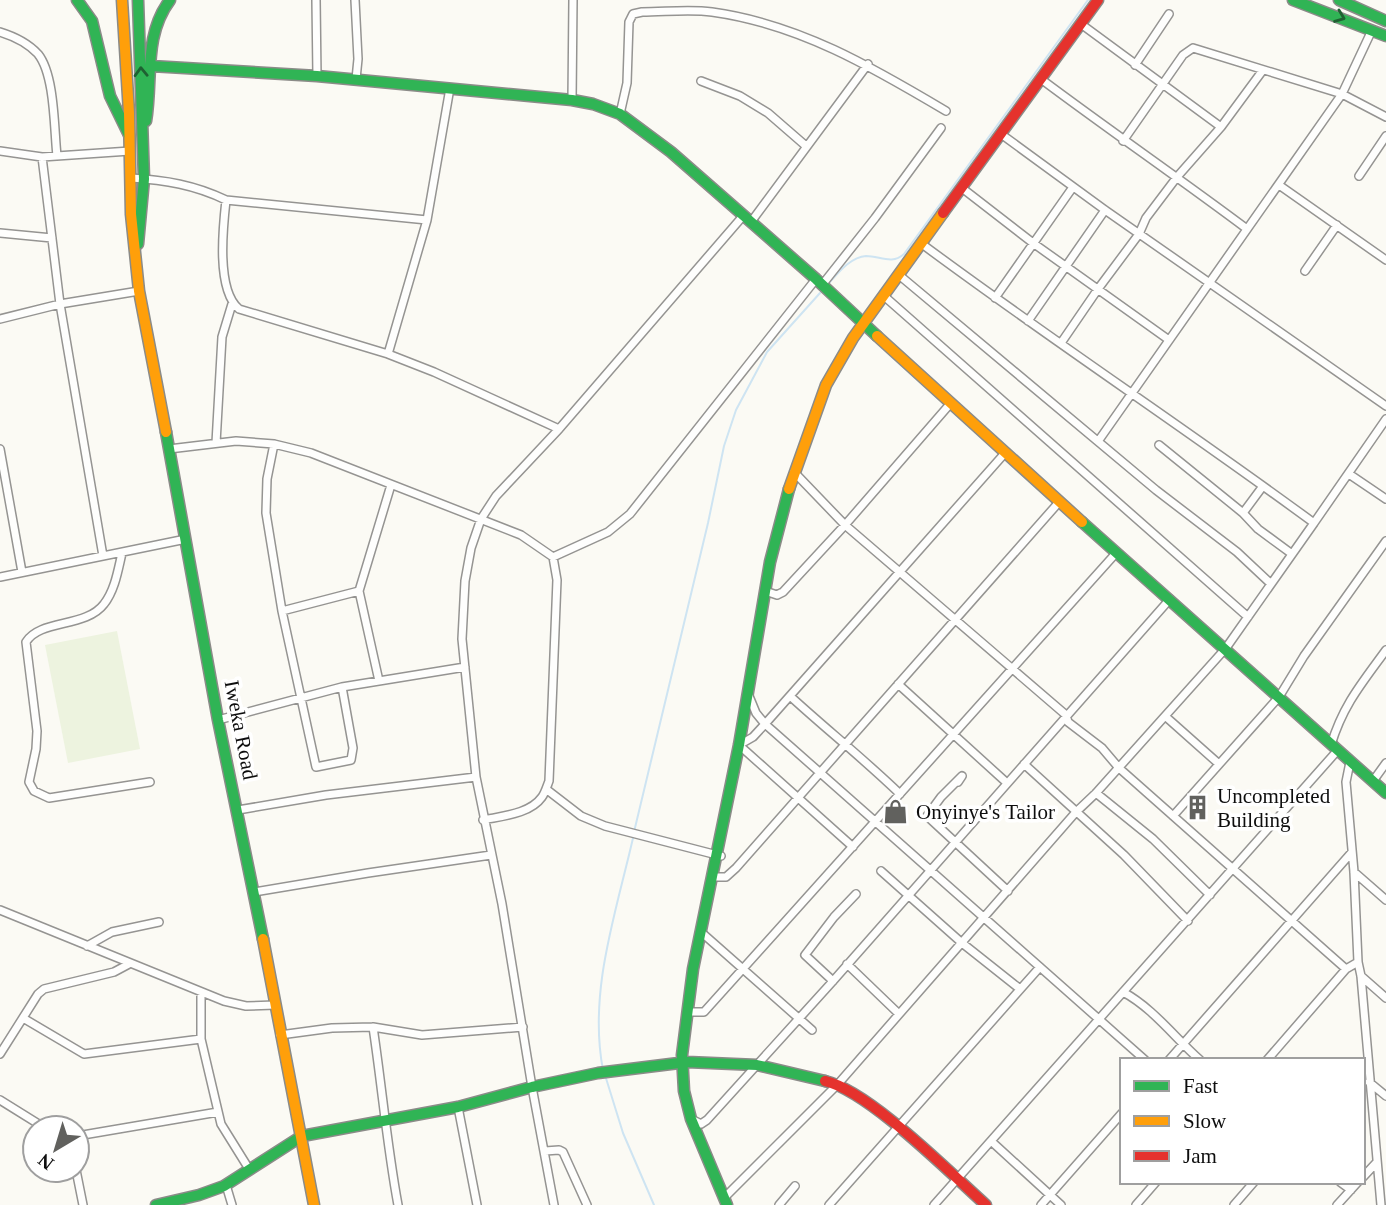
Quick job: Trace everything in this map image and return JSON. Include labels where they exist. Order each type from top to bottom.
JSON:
[{"type":"main road","points":[[77,0],[92,21],[110,96],[130,138]]},
{"type":"main road","points":[[122,0],[136,262]]},
{"type":"main road","points":[[136,262],[144,179],[138,0]]},
{"type":"main road","points":[[143,135],[150,106],[153,31],[162,9],[170,0]]},
{"type":"main road","points":[[726,1202],[691,1119],[684,1091],[682,1063],[701,932],[711,877],[719,855],[769,562],[794,472],[826,385],[864,324],[1098,0]]},
{"type":"main road","points":[[1293,0],[1386,36]]},
{"type":"main road","points":[[1339,0],[1386,21]]},
{"type":"main road","points":[[151,66],[356,79],[572,100],[620,114],[671,152],[819,282],[950,404],[1386,793]]},
{"type":"main road","name":"Iweka Road","points":[[136,262],[139,291],[187,539],[218,720],[238,810],[314,1205]]},
{"type":"main road","points":[[156,1205],[226,1185],[302,1136],[458,1107],[532,1087],[604,1072],[682,1063],[757,1065],[838,1084],[898,1127],[985,1205]]},
{"type":"street","points":[[316,0],[317,76]]},
{"type":"street","points":[[355,0],[358,59],[356,79]]},
{"type":"street","points":[[572,100],[573,0]]},
{"type":"street","points":[[620,114],[627,83],[629,22],[633,14],[642,12],[710,12],[795,33],[868,64],[946,111]]},
{"type":"street","points":[[1135,65],[1169,14]]},
{"type":"street","points":[[1081,24],[1222,127]]},
{"type":"street","points":[[1099,440],[1342,94],[1372,30]]},
{"type":"street","points":[[0,32],[16,37],[37,53],[46,69],[57,156]]},
{"type":"street","points":[[1123,141],[1183,55],[1193,48],[1342,94],[1386,117]]},
{"type":"street","points":[[554,1205],[502,904],[476,777],[462,639],[465,580],[471,548],[481,519],[496,496],[747,219],[868,64]]},
{"type":"street","points":[[1062,343],[1139,234],[1146,218],[1177,177],[1222,127],[1262,70]]},
{"type":"street","points":[[1041,79],[1247,229]]},
{"type":"street","points":[[701,81],[740,96],[768,113],[806,146]]},
{"type":"street","points":[[388,354],[428,220],[450,88]]},
{"type":"street","points":[[553,557],[608,532],[630,514],[819,282],[876,218],[942,128]]},
{"type":"street","points":[[1001,134],[1386,406]]},
{"type":"street","points":[[1359,176],[1386,136]]},
{"type":"street","points":[[0,151],[42,157],[130,151]]},
{"type":"street","points":[[42,157],[60,304],[103,556]]},
{"type":"street","points":[[131,178],[181,183],[226,200],[428,220]]},
{"type":"street","points":[[1279,185],[1386,260]]},
{"type":"street","points":[[995,298],[1073,187]]},
{"type":"street","points":[[962,188],[1033,243],[1169,340]]},
{"type":"street","points":[[226,200],[222,256],[228,291],[232,303],[239,309],[388,354],[559,429]]},
{"type":"street","points":[[1028,321],[1105,210]]},
{"type":"street","points":[[1306,271],[1337,225]]},
{"type":"street","points":[[0,233],[52,238]]},
{"type":"street","points":[[922,244],[1314,523]]},
{"type":"street","points":[[900,275],[1156,490],[1237,552],[1270,583]]},
{"type":"street","points":[[0,319],[60,304],[139,291]]},
{"type":"street","points":[[884,296],[1248,617]]},
{"type":"street","points":[[216,443],[222,337],[232,303]]},
{"type":"street","points":[[765,591],[777,595],[783,592],[950,404]]},
{"type":"street","points":[[726,1202],[838,1084],[1076,812],[1226,648],[1386,419]]},
{"type":"street","points":[[169,449],[216,443],[274,444],[311,453],[521,535],[553,557]]},
{"type":"street","points":[[274,444],[267,479],[266,513],[282,611],[316,767],[351,760],[354,748],[342,687]]},
{"type":"street","points":[[1159,445],[1244,513],[1258,529],[1292,554]]},
{"type":"street","points":[[0,449],[3,488],[22,572]]},
{"type":"street","points":[[853,847],[739,745],[753,737],[765,724],[1005,453]]},
{"type":"street","points":[[794,472],[845,525],[1012,667],[1066,715],[1068,722],[1102,748],[1119,768],[1346,969]]},
{"type":"street","points":[[1349,474],[1386,499]]},
{"type":"street","points":[[379,681],[359,591],[391,485]]},
{"type":"street","points":[[1244,513],[1264,486]]},
{"type":"street","points":[[711,877],[726,877],[1060,501]]},
{"type":"street","points":[[0,577],[187,539]]},
{"type":"street","points":[[1173,816],[1279,697],[1304,656],[1386,541]]},
{"type":"street","points":[[122,552],[115,582],[99,609],[69,623],[35,632],[26,642],[37,732],[29,782],[34,790],[49,799],[150,782]]},
{"type":"street","points":[[688,1012],[704,1012],[1117,552]]},
{"type":"street","points":[[483,820],[517,813],[530,807],[542,798],[549,781],[556,593],[553,557]]},
{"type":"street","points":[[282,611],[359,591]]},
{"type":"street","points":[[691,1119],[701,1124],[757,1065],[1170,599]]},
{"type":"street","points":[[934,1205],[1188,921],[1334,748],[1339,719],[1386,650]]},
{"type":"street","points":[[218,720],[342,687],[465,667]]},
{"type":"street","points":[[898,684],[1007,783]]},
{"type":"street","points":[[747,692],[756,713],[765,724],[1143,1058]]},
{"type":"street","points":[[790,696],[900,794]]},
{"type":"street","points":[[1165,716],[1219,764]]},
{"type":"street","points":[[1350,762],[1346,782],[1365,1058]]},
{"type":"street","points":[[1373,781],[1386,763]]},
{"type":"street","points":[[1024,764],[1124,855],[1188,921]]},
{"type":"street","points":[[958,782],[962,776],[927,816],[1008,891]]},
{"type":"street","points":[[238,810],[326,795],[476,777]]},
{"type":"street","points":[[546,789],[581,816],[627,832],[719,855]]},
{"type":"street","points":[[1096,793],[1153,839],[1210,895]]},
{"type":"street","points":[[1170,1058],[1352,852]]},
{"type":"street","points":[[254,892],[491,855]]},
{"type":"street","points":[[881,871],[962,943],[1020,989]]},
{"type":"street","points":[[1354,873],[1386,900]]},
{"type":"street","points":[[833,981],[805,955],[834,917],[856,894]]},
{"type":"street","points":[[0,910],[224,1001],[246,1006],[275,1004]]},
{"type":"street","points":[[86,946],[112,932],[159,922]]},
{"type":"street","points":[[701,932],[812,1030]]},
{"type":"street","points":[[1269,1058],[1346,969],[1358,962]]},
{"type":"street","points":[[0,1054],[44,989],[114,972],[129,964]]},
{"type":"street","points":[[848,964],[899,1014]]},
{"type":"street","points":[[830,1205],[1040,967]]},
{"type":"street","points":[[1361,976],[1386,998]]},
{"type":"street","points":[[201,992],[201,1039],[218,1112],[227,1137],[249,1169]]},
{"type":"street","points":[[1123,992],[1169,1029],[1198,1058]]},
{"type":"street","points":[[23,1018],[84,1054],[201,1039]]},
{"type":"street","points":[[280,1035],[332,1028],[373,1027],[422,1035],[523,1027]]},
{"type":"street","points":[[373,1027],[398,1205]]},
{"type":"street","points":[[1365,1059],[1383,1194],[1381,1205]]},
{"type":"street","points":[[1369,1082],[1386,1096]]},
{"type":"street","points":[[0,1100],[22,1114]]},
{"type":"street","points":[[458,1107],[477,1205]]},
{"type":"street","points":[[91,1134],[218,1112]]},
{"type":"street","points":[[1041,1205],[1120,1115]]},
{"type":"street","points":[[991,1141],[1061,1205]]},
{"type":"street","points":[[545,1151],[563,1152],[587,1205]]},
{"type":"street","points":[[1365,1175],[1377,1162]]},
{"type":"street","points":[[79,1184],[83,1205]]},
{"type":"street","points":[[1136,1205],[1154,1184]]},
{"type":"street","points":[[1234,1205],[1252,1184]]},
{"type":"street","points":[[1342,1184],[1350,1190]]},
{"type":"street","points":[[1337,1205],[1356,1184]]},
{"type":"street","points":[[226,1185],[232,1205]]},
{"type":"street","points":[[779,1205],[795,1186]]},
{"type":"green space","points":[[117,631],[140,749],[68,763],[45,645]]},
{"type":"waterway","points":[[830,282],[855,259],[866,256],[895,259],[904,254],[1088,0]]},
{"type":"waterway","points":[[634,832],[724,446],[736,410],[767,352],[820,293]]},
{"type":"waterway","points":[[603,1070],[599,1041],[601,982],[633,838]]},
{"type":"waterway","points":[[605,1075],[623,1133],[654,1205]]},
{"type":"traffic: fast","points":[[77,0],[92,21],[110,96],[129,135]]},
{"type":"traffic: fast","points":[[138,0],[144,179],[138,244]]},
{"type":"traffic: fast","points":[[146,121],[152,43],[156,28],[170,0]]},
{"type":"traffic: fast","points":[[1293,0],[1386,36]]},
{"type":"traffic: fast","points":[[1339,0],[1386,21]]},
{"type":"traffic: fast","points":[[151,66],[317,76],[572,100],[620,114],[671,152],[877,336]]},
{"type":"traffic: fast","points":[[166,432],[218,720],[263,939]]},
{"type":"traffic: fast","points":[[727,1205],[691,1119],[684,1091],[682,1055],[693,969],[739,745],[770,562],[789,489]]},
{"type":"traffic: fast","points":[[1082,522],[1386,793]]},
{"type":"traffic: fast","points":[[156,1205],[224,1186],[302,1136],[458,1107],[598,1073],[687,1062],[757,1065],[825,1081]]},
{"type":"traffic: slow","points":[[122,0],[129,113],[131,214],[139,291],[166,432]]},
{"type":"traffic: slow","points":[[789,489],[826,385],[853,338],[943,213]]},
{"type":"traffic: slow","points":[[877,336],[1082,522]]},
{"type":"traffic: slow","points":[[263,939],[314,1205]]},
{"type":"traffic: jam","points":[[943,213],[1098,0]]},
{"type":"traffic: jam","points":[[825,1081],[864,1100],[886,1116],[986,1205]]},
{"type":"place","name":"Uncompleted Building","points":[[1197,808]]},
{"type":"place","name":"Onyinye's Tailor","points":[[896,812]]}]
